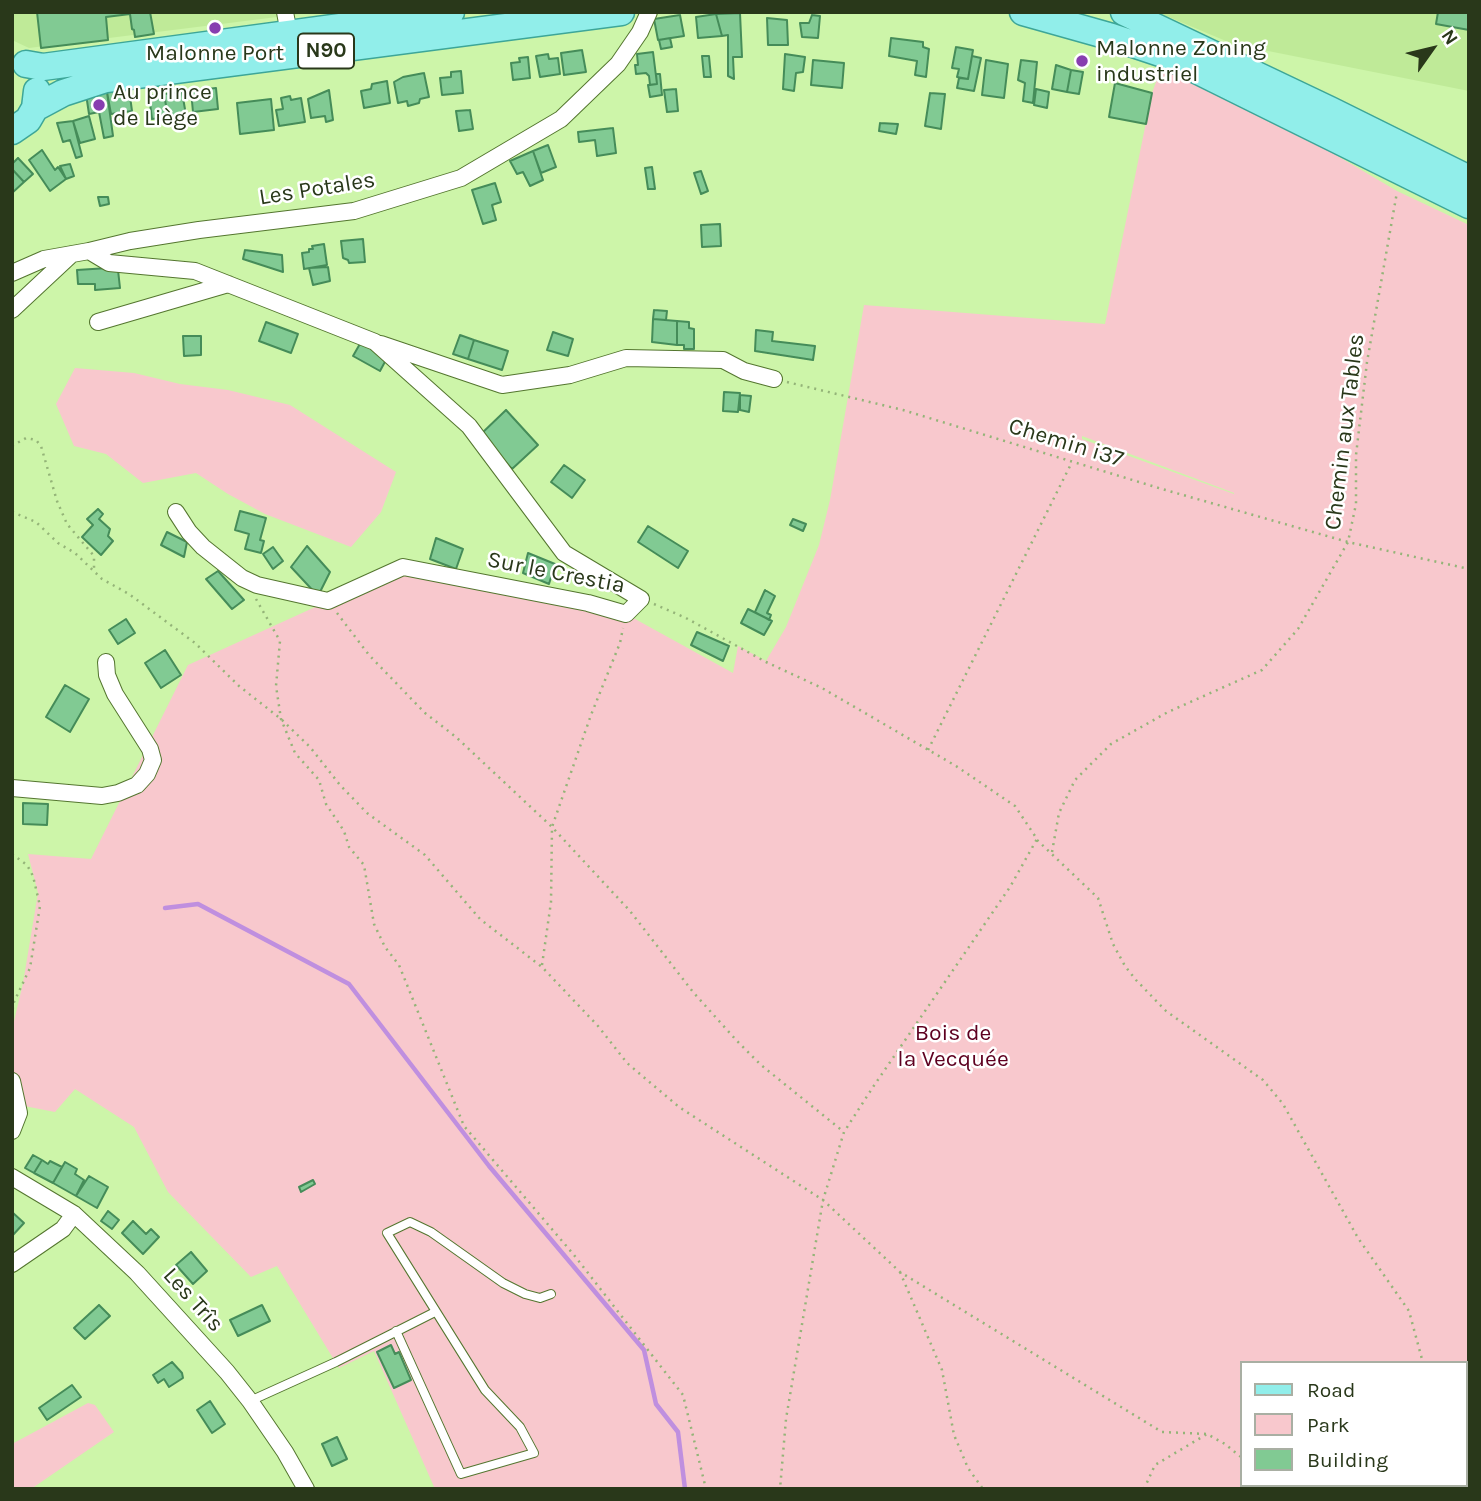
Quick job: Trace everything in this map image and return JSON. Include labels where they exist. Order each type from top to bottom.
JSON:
[{"type":"main road","name":"N90","points":[[19,59],[43,67],[451,12]]},
{"type":"main road","name":"N90","points":[[35,108],[63,93],[106,79],[289,33],[621,12]]},
{"type":"main road","points":[[1023,12],[1166,55],[1403,172],[1465,187]]},
{"type":"main road","points":[[1124,12],[1330,110],[1465,187]]},
{"type":"main road","name":"N90","points":[[12,131],[28,120],[35,108],[37,84],[19,59]]},
{"type":"street","name":"Les Potales","points":[[12,273],[44,259],[130,241],[354,211],[461,178],[561,119],[618,64],[640,32],[649,12]]},
{"type":"street","name":"Sur le Crestia","points":[[81,252],[109,263],[195,271],[375,342],[468,426],[564,553],[641,599],[626,614],[588,603],[403,567],[328,601]]},
{"type":"street","points":[[12,310],[81,252]]},
{"type":"street","points":[[98,322],[228,284]]},
{"type":"street","points":[[375,342],[502,385],[570,375],[626,358],[723,360],[744,371],[774,379]]},
{"type":"street","points":[[176,512],[203,547],[242,578],[257,585],[328,601]]},
{"type":"street","points":[[12,788],[102,796],[137,785],[147,774],[153,760],[150,749],[115,694],[107,675],[106,662]]},
{"type":"street","points":[[12,1081],[19,1112],[12,1131]]},
{"type":"street","name":"Les Trîs","points":[[12,1177],[74,1214],[104,1239],[137,1273],[250,1401],[285,1452],[306,1489]]},
{"type":"street","points":[[12,1264],[63,1229],[74,1214]]},
{"type":"lane","points":[[396,1331],[461,1474],[534,1453],[520,1427],[485,1390],[387,1233],[410,1222],[431,1233],[503,1283],[526,1294],[540,1297],[551,1294]]},
{"type":"lane","points":[[250,1401],[337,1362],[435,1312]]},
{"type":"path","name":"Chemin aux Tables","points":[[1052,852],[1059,813],[1075,780],[1111,744],[1168,712],[1262,670],[1298,629],[1348,542],[1356,504],[1357,439],[1367,362],[1396,193],[1403,172]]},
{"type":"path","name":"Chemin i37","points":[[774,379],[903,410],[1348,542],[1469,569]]},
{"type":"path","points":[[12,446],[26,438],[36,440],[41,446],[57,501],[67,524],[94,556],[94,571]]},
{"type":"path","points":[[928,750],[1072,461]]},
{"type":"path","points":[[12,512],[36,522],[58,544],[75,553],[110,584],[129,594],[195,643],[239,687],[281,719],[310,747],[340,785],[367,813],[425,855],[480,919],[542,967],[598,1026],[627,1063],[679,1107],[824,1200],[900,1272],[1162,1432],[1207,1434],[1240,1456]]},
{"type":"path","points":[[257,585],[254,596],[279,642],[276,686],[281,719],[295,752],[318,780],[326,804],[344,831],[349,848],[364,865],[374,924],[385,947],[399,965],[464,1126],[574,1255],[683,1395],[706,1489]]},
{"type":"path","points":[[641,599],[686,618],[822,688],[956,766],[1015,806],[1037,839],[1098,898],[1113,944],[1136,980],[1167,1011],[1263,1080],[1283,1104],[1358,1238],[1409,1311],[1422,1361]]},
{"type":"path","points":[[328,601],[369,654],[425,713],[456,737],[552,827],[630,911],[692,992],[737,1041],[761,1065],[844,1132]]},
{"type":"path","points":[[542,967],[551,902],[552,827],[591,715],[620,643],[626,614]]},
{"type":"path","points":[[780,1489],[786,1419],[824,1200],[844,1132],[1010,887],[1037,839]]},
{"type":"path","points":[[12,854],[27,866],[33,876],[40,906],[30,968],[14,1002],[12,1013]]},
{"type":"path","points":[[900,1272],[942,1370],[954,1435],[968,1468],[983,1489]]},
{"type":"path","points":[[1144,1489],[1155,1465],[1207,1434]]},
{"type":"shaded area","points":[[12,12],[317,12],[29,48],[12,40]]},
{"type":"shaded area","points":[[1157,12],[1469,12],[1469,91],[1233,44]]},
{"type":"green space","name":"Bois de la Vecquée","points":[[1166,55],[1397,191],[1469,225],[1469,1489],[435,1489],[374,1351],[339,1368],[277,1266],[251,1277],[168,1192],[134,1127],[75,1089],[55,1112],[19,1105],[12,1081],[12,1030],[38,893],[28,854],[91,859],[188,665],[403,567],[626,614],[733,673],[738,646],[766,661],[786,627],[819,545],[830,500],[864,305],[1105,324],[1152,93]],"holes":[[[1082,436],[1234,493],[1082,439]]]},
{"type":"green space","points":[[75,368],[134,373],[180,384],[228,390],[290,405],[396,472],[381,512],[351,547],[265,514],[196,473],[143,483],[106,454],[74,446],[56,404]]},
{"type":"green space","points":[[88,1403],[95,1405],[114,1432],[31,1489],[12,1489],[12,1444]]},
{"type":"building","points":[[37,12],[150,12],[154,34],[135,37],[130,14],[106,17],[108,40],[41,48]]},
{"type":"building","points":[[1438,12],[1469,12],[1469,30],[1436,24]]},
{"type":"building","points":[[740,13],[742,57],[733,57],[734,79],[728,76],[728,35],[722,36],[716,14]]},
{"type":"building","points":[[716,14],[722,36],[698,38],[696,17]]},
{"type":"building","points":[[680,15],[684,36],[658,40],[654,19]]},
{"type":"building","points":[[812,15],[820,16],[818,38],[802,37],[800,23],[809,23]]},
{"type":"building","points":[[767,18],[787,20],[788,45],[768,45]]},
{"type":"building","points":[[670,38],[672,47],[661,49],[659,40]]},
{"type":"building","points":[[891,38],[923,42],[923,47],[929,49],[926,77],[915,75],[917,61],[889,56]]},
{"type":"building","points":[[956,47],[973,50],[968,79],[957,77],[959,69],[952,68]]},
{"type":"building","points":[[582,50],[586,72],[564,75],[561,53]]},
{"type":"building","points":[[653,52],[657,84],[650,85],[646,73],[636,74],[635,65],[638,65],[637,54]]},
{"type":"building","points":[[548,54],[549,59],[558,58],[560,74],[540,77],[536,56]]},
{"type":"building","points":[[785,54],[805,57],[803,72],[796,73],[794,91],[783,89]]},
{"type":"building","points":[[702,56],[709,56],[711,77],[704,77]]},
{"type":"building","points":[[972,56],[981,58],[974,91],[957,88],[959,78],[968,79]]},
{"type":"building","points":[[528,57],[530,78],[513,80],[511,63]]},
{"type":"building","points":[[813,60],[844,63],[842,88],[811,85]]},
{"type":"building","points":[[986,60],[1008,64],[1004,98],[982,95]]},
{"type":"building","points":[[1021,60],[1037,62],[1033,103],[1023,101],[1025,83],[1018,80]]},
{"type":"building","points":[[1056,65],[1071,70],[1067,92],[1052,89]]},
{"type":"building","points":[[1071,70],[1083,72],[1079,94],[1067,92]]},
{"type":"building","points":[[461,71],[463,93],[442,95],[440,78],[451,77],[451,72]]},
{"type":"building","points":[[424,73],[429,97],[408,106],[407,101],[398,103],[394,82],[403,77]]},
{"type":"building","points":[[656,74],[660,74],[662,95],[650,97],[648,85],[657,84]]},
{"type":"building","points":[[387,81],[390,103],[364,108],[361,91],[371,89],[372,84]]},
{"type":"building","points":[[1115,83],[1152,93],[1146,124],[1109,117]]},
{"type":"building","points":[[216,88],[218,109],[193,112],[191,91]]},
{"type":"building","points":[[129,89],[132,111],[111,114],[107,92]]},
{"type":"building","points":[[676,89],[678,111],[667,112],[664,90]]},
{"type":"building","points":[[1036,89],[1049,92],[1047,108],[1034,105]]},
{"type":"building","points":[[329,90],[333,120],[326,122],[325,116],[311,118],[308,99]]},
{"type":"building","points":[[107,92],[113,136],[104,138],[99,112],[89,114],[86,94]]},
{"type":"building","points":[[182,92],[186,115],[168,117],[164,94]]},
{"type":"building","points":[[930,93],[945,94],[941,129],[925,126]]},
{"type":"building","points":[[164,94],[168,117],[152,119],[149,96]]},
{"type":"building","points":[[290,96],[291,100],[301,98],[305,122],[279,126],[276,110],[283,109],[281,98]]},
{"type":"building","points":[[271,99],[274,130],[240,134],[237,103]]},
{"type":"building","points":[[470,110],[473,129],[459,131],[456,111]]},
{"type":"building","points":[[89,116],[95,139],[80,143],[73,121]]},
{"type":"building","points":[[73,121],[82,156],[76,158],[70,140],[63,142],[57,123]]},
{"type":"building","points":[[880,123],[898,124],[896,134],[879,131]]},
{"type":"building","points":[[613,128],[616,153],[597,156],[595,140],[579,142],[578,132]]},
{"type":"building","points":[[548,145],[556,167],[541,173],[533,151]]},
{"type":"building","points":[[42,150],[55,170],[58,167],[66,179],[50,191],[29,160]]},
{"type":"building","points":[[533,151],[543,180],[530,186],[523,172],[517,174],[510,161]]},
{"type":"building","points":[[18,158],[33,174],[24,182],[12,169],[12,164]]},
{"type":"building","points":[[70,164],[74,176],[66,179],[60,166]]},
{"type":"building","points":[[652,167],[655,189],[648,189],[645,168]]},
{"type":"building","points":[[12,169],[24,182],[12,193]]},
{"type":"building","points":[[701,171],[708,191],[701,194],[694,173]]},
{"type":"building","points":[[495,183],[501,202],[492,205],[496,220],[483,224],[472,190]]},
{"type":"building","points":[[98,197],[108,197],[109,204],[100,206]]},
{"type":"building","points":[[720,224],[721,246],[702,247],[701,225]]},
{"type":"building","points":[[363,239],[365,262],[349,263],[343,258],[341,241]]},
{"type":"building","points":[[324,244],[327,265],[304,269],[302,253],[309,252],[309,249],[313,249],[312,246]]},
{"type":"building","points":[[245,250],[282,255],[283,272],[243,259]]},
{"type":"building","points":[[328,267],[330,281],[313,285],[309,268]]},
{"type":"building","points":[[77,270],[118,270],[120,288],[95,290],[95,284],[78,284]]},
{"type":"building","points":[[654,310],[667,311],[666,320],[653,319]]},
{"type":"building","points":[[653,319],[677,321],[677,345],[652,342]]},
{"type":"building","points":[[677,321],[689,322],[689,328],[694,329],[694,349],[684,349],[684,345],[677,345]]},
{"type":"building","points":[[266,322],[298,334],[291,353],[259,341]]},
{"type":"building","points":[[756,330],[773,332],[772,341],[815,346],[813,360],[755,351]]},
{"type":"building","points":[[553,332],[573,339],[568,356],[547,350]]},
{"type":"building","points":[[460,335],[474,340],[468,359],[453,354]]},
{"type":"building","points":[[183,336],[201,336],[201,355],[184,356]]},
{"type":"building","points":[[474,340],[508,351],[502,370],[468,359]]},
{"type":"building","points":[[361,342],[387,358],[380,371],[353,356]]},
{"type":"building","points":[[724,392],[740,393],[738,412],[723,411]]},
{"type":"building","points":[[740,395],[751,396],[749,412],[740,410]]},
{"type":"building","points":[[506,410],[538,445],[512,469],[480,435]]},
{"type":"building","points":[[564,465],[585,480],[572,498],[551,482]]},
{"type":"building","points":[[98,509],[103,514],[99,519],[110,529],[108,536],[113,541],[101,555],[82,537],[93,525],[87,519]]},
{"type":"building","points":[[240,511],[266,518],[260,540],[264,541],[261,553],[245,549],[249,534],[235,530]]},
{"type":"building","points":[[793,519],[806,524],[803,531],[790,525]]},
{"type":"building","points":[[648,526],[688,551],[678,568],[638,542]]},
{"type":"building","points":[[167,532],[187,542],[184,557],[161,545]]},
{"type":"building","points":[[436,538],[463,549],[456,569],[430,559]]},
{"type":"building","points":[[307,546],[330,572],[318,596],[291,567]]},
{"type":"building","points":[[273,547],[283,561],[273,569],[263,554]]},
{"type":"building","points":[[528,553],[555,564],[549,584],[523,573]]},
{"type":"building","points":[[218,571],[244,600],[232,609],[206,579]]},
{"type":"building","points":[[765,590],[775,596],[767,613],[771,615],[769,620],[755,612]]},
{"type":"building","points":[[748,609],[772,621],[764,635],[741,623]]},
{"type":"building","points":[[126,619],[135,633],[118,644],[109,630]]},
{"type":"building","points":[[697,632],[729,646],[723,661],[691,645]]},
{"type":"building","points":[[165,650],[181,675],[161,688],[145,663]]},
{"type":"building","points":[[65,685],[89,699],[70,732],[46,717]]},
{"type":"building","points":[[23,803],[48,804],[47,825],[23,824]]},
{"type":"building","points":[[33,1155],[42,1160],[34,1173],[25,1168]]},
{"type":"building","points":[[42,1160],[62,1167],[53,1183],[34,1173]]},
{"type":"building","points":[[65,1162],[77,1169],[75,1174],[84,1180],[76,1196],[53,1183]]},
{"type":"building","points":[[89,1176],[108,1187],[97,1208],[76,1196]]},
{"type":"building","points":[[313,1180],[315,1184],[301,1192],[299,1187]]},
{"type":"building","points":[[108,1211],[119,1220],[112,1229],[101,1221]]},
{"type":"building","points":[[12,1212],[24,1223],[12,1236]]},
{"type":"building","points":[[133,1221],[146,1234],[151,1229],[159,1237],[143,1254],[122,1233]]},
{"type":"building","points":[[191,1252],[207,1271],[193,1284],[176,1265]]},
{"type":"building","points":[[99,1305],[110,1316],[85,1339],[74,1328]]},
{"type":"building","points":[[262,1305],[270,1321],[238,1336],[230,1320]]},
{"type":"building","points":[[391,1345],[395,1354],[399,1352],[411,1380],[394,1388],[377,1352]]},
{"type":"building","points":[[172,1362],[183,1378],[169,1387],[164,1379],[158,1383],[153,1375]]},
{"type":"building","points":[[72,1385],[81,1397],[47,1420],[39,1408]]},
{"type":"building","points":[[210,1401],[225,1424],[212,1433],[197,1410]]},
{"type":"building","points":[[337,1437],[347,1459],[332,1466],[322,1444]]},
{"type":"waterway","points":[[165,908],[198,904],[349,984],[489,1166],[644,1350],[656,1404],[678,1432],[685,1489]]},
{"type":"place","name":"Malonne Port","points":[[215,28]]},
{"type":"place","name":"Malonne Zoning industriel","points":[[1082,61]]},
{"type":"place","name":"Au prince de Liège","points":[[99,105]]}]
